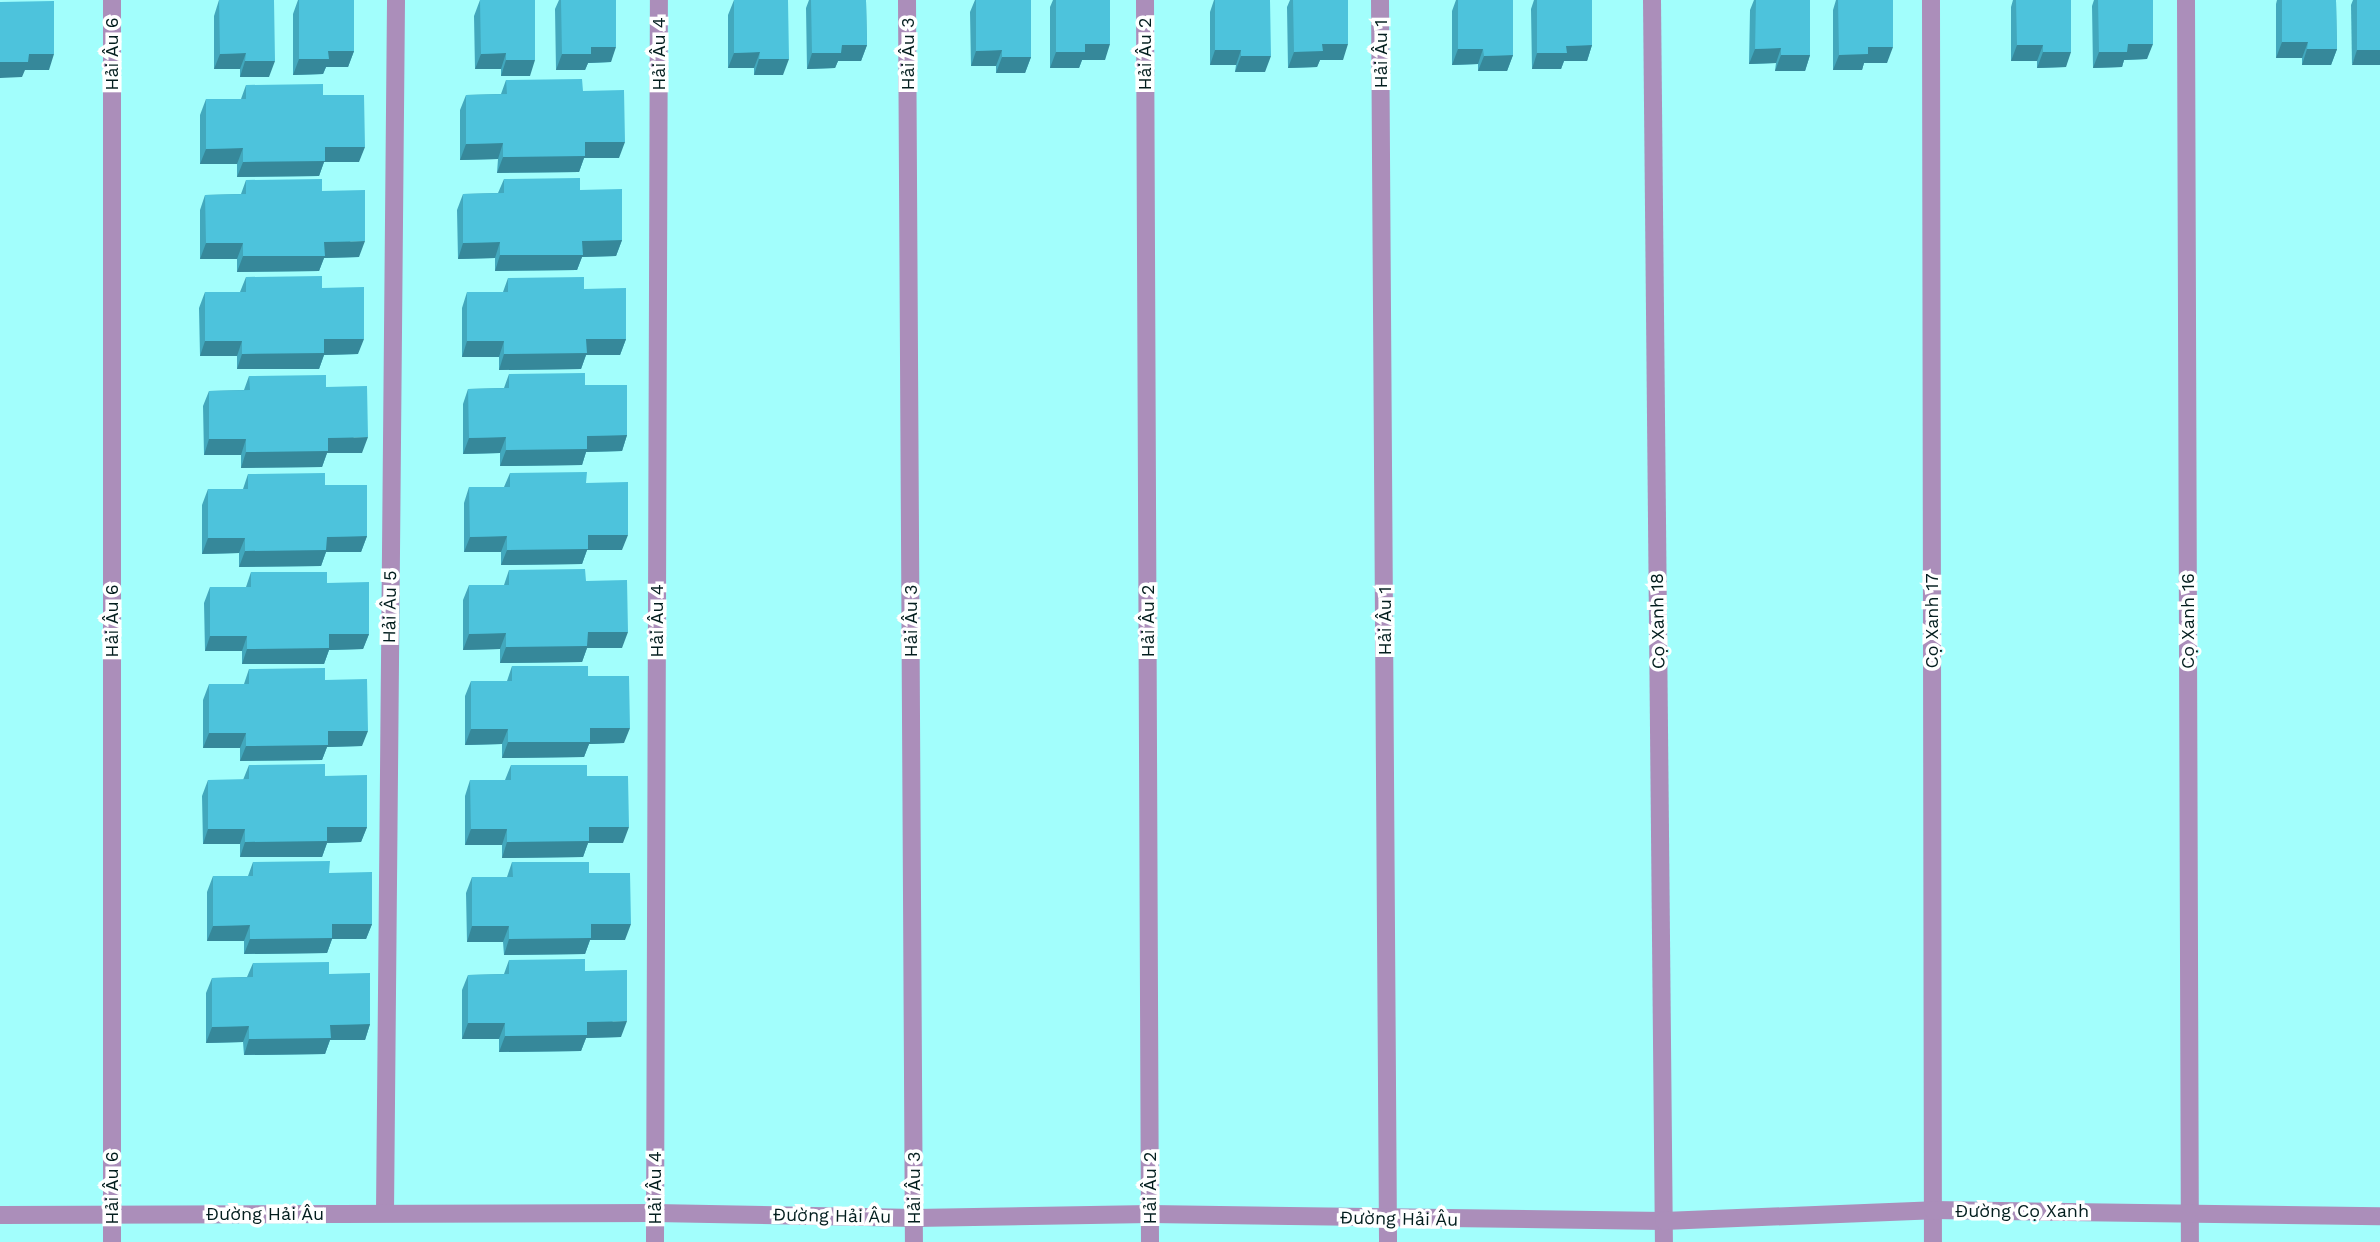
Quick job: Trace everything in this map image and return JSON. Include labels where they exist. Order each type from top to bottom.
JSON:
[{"type":"street","name":"Hải Âu 6","points":[[112,0],[112,1242]]},
{"type":"street","name":"Hải Âu 5","points":[[385,1213],[396,0]]},
{"type":"street","name":"Hải Âu 4","points":[[655,1242],[659,0]]},
{"type":"street","name":"Hải Âu 3","points":[[907,0],[914,1242]]},
{"type":"street","name":"Hải Âu 2","points":[[1145,0],[1150,1242]]},
{"type":"street","name":"Hải Âu 1","points":[[1380,0],[1388,1242]]},
{"type":"street","name":"Cọ Xanh 18","points":[[1652,0],[1664,1242]]},
{"type":"street","name":"Cọ Xanh 17","points":[[1931,0],[1933,1242]]},
{"type":"street","name":"Cọ Xanh 16","points":[[2186,0],[2190,1242]]},
{"type":"street","name":"Đường Cọ Xanh","points":[[1664,1221],[1933,1210],[2189,1211],[2380,1216]]},
{"type":"street","name":"Đường Hải Âu","points":[[0,1215],[654,1213],[915,1218],[1150,1214],[1664,1221]]},
{"type":"building","points":[[219,0],[274,0],[275,61],[245,61],[246,53],[220,54]]},
{"type":"building","points":[[299,0],[354,0],[354,51],[328,51],[329,59],[299,59]]},
{"type":"building","points":[[480,0],[535,0],[535,60],[506,60],[506,53],[481,54]]},
{"type":"building","points":[[561,0],[616,0],[616,47],[591,47],[591,54],[562,54]]},
{"type":"building","points":[[734,0],[788,0],[789,59],[759,59],[760,52],[734,53]]},
{"type":"building","points":[[811,0],[866,0],[867,45],[842,45],[841,53],[812,53]]},
{"type":"building","points":[[976,0],[1031,0],[1031,57],[1002,57],[1002,50],[976,51]]},
{"type":"building","points":[[1056,0],[1110,0],[1110,44],[1085,44],[1085,52],[1056,52]]},
{"type":"building","points":[[1215,0],[1270,0],[1271,56],[1241,56],[1241,50],[1215,50]]},
{"type":"building","points":[[1293,0],[1348,0],[1348,44],[1322,44],[1323,51],[1294,52]]},
{"type":"building","points":[[1458,0],[1513,0],[1513,55],[1484,56],[1483,49],[1458,49]]},
{"type":"building","points":[[1537,0],[1592,0],[1592,45],[1566,46],[1567,53],[1537,53]]},
{"type":"building","points":[[1756,0],[1810,0],[1810,55],[1781,55],[1781,48],[1755,49]]},
{"type":"building","points":[[1838,0],[1893,0],[1893,47],[1868,47],[1868,54],[1839,55]]},
{"type":"building","points":[[2016,0],[2071,0],[2071,52],[2043,52],[2043,45],[2017,45]]},
{"type":"building","points":[[2098,0],[2153,0],[2153,44],[2128,44],[2127,52],[2099,52]]},
{"type":"building","points":[[2282,0],[2336,0],[2337,49],[2307,49],[2308,42],[2282,42]]},
{"type":"building","points":[[2357,0],[2380,0],[2380,50],[2357,50]]},
{"type":"building","points":[[54,1],[54,54],[29,54],[28,62],[0,62],[0,2]]},
{"type":"building","points":[[582,79],[583,91],[624,90],[625,142],[585,142],[585,156],[503,157],[503,143],[466,144],[466,95],[507,94],[506,80]]},
{"type":"building","points":[[323,84],[323,95],[364,95],[365,147],[325,147],[325,161],[243,162],[243,148],[206,149],[206,99],[246,99],[246,85]]},
{"type":"building","points":[[580,178],[580,190],[622,189],[622,240],[582,241],[583,255],[500,255],[500,242],[463,243],[463,194],[504,193],[504,179]]},
{"type":"building","points":[[322,179],[322,191],[365,190],[365,241],[324,242],[325,256],[243,256],[243,243],[206,243],[205,195],[246,194],[246,180]]},
{"type":"building","points":[[322,276],[322,288],[364,287],[364,339],[324,339],[324,353],[242,354],[242,341],[205,341],[205,292],[246,292],[246,277]]},
{"type":"building","points":[[584,277],[584,289],[626,288],[626,339],[586,339],[587,353],[504,354],[504,341],[467,341],[467,292],[508,292],[508,278]]},
{"type":"building","points":[[585,373],[585,385],[627,385],[627,435],[587,436],[587,449],[506,450],[506,437],[469,438],[468,389],[509,388],[509,374]]},
{"type":"building","points":[[326,375],[326,387],[367,386],[368,437],[328,438],[328,451],[246,452],[246,439],[209,439],[209,391],[250,390],[249,376]]},
{"type":"building","points":[[587,472],[586,483],[628,482],[628,535],[588,535],[588,549],[507,550],[507,536],[470,537],[469,487],[510,487],[510,473]]},
{"type":"building","points":[[325,473],[325,485],[367,485],[367,536],[327,537],[326,550],[245,551],[245,538],[208,538],[208,489],[248,489],[248,474]]},
{"type":"building","points":[[585,569],[586,581],[627,580],[628,632],[588,632],[587,646],[506,647],[506,633],[469,634],[469,585],[509,585],[509,570]]},
{"type":"building","points":[[251,572],[327,572],[327,583],[369,582],[369,634],[329,634],[329,648],[247,649],[247,636],[210,636],[210,587],[251,587]]},
{"type":"building","points":[[512,666],[588,666],[588,676],[629,676],[630,728],[590,728],[590,742],[508,742],[508,729],[471,729],[471,681],[512,681]]},
{"type":"building","points":[[325,668],[325,680],[367,679],[368,731],[328,731],[328,745],[246,746],[246,733],[209,733],[209,684],[249,684],[249,669]]},
{"type":"building","points":[[325,764],[325,776],[367,775],[367,827],[327,827],[327,841],[245,842],[245,829],[208,829],[208,780],[249,779],[249,765]]},
{"type":"building","points":[[511,765],[587,765],[587,776],[628,776],[629,827],[589,827],[589,841],[507,842],[507,829],[471,829],[470,780],[511,780]]},
{"type":"building","points":[[330,861],[329,873],[372,872],[372,924],[332,924],[332,938],[250,939],[250,925],[213,926],[213,876],[253,876],[253,862]]},
{"type":"building","points":[[512,862],[589,862],[589,873],[630,873],[631,924],[591,924],[591,938],[509,939],[509,926],[472,926],[472,877],[513,877]]},
{"type":"building","points":[[585,959],[585,971],[627,970],[627,1021],[587,1022],[587,1035],[505,1036],[505,1023],[468,1023],[468,975],[509,974],[509,960]]},
{"type":"building","points":[[329,962],[329,974],[370,973],[370,1024],[330,1025],[331,1038],[249,1039],[249,1026],[212,1027],[212,978],[253,977],[253,963]]}]
